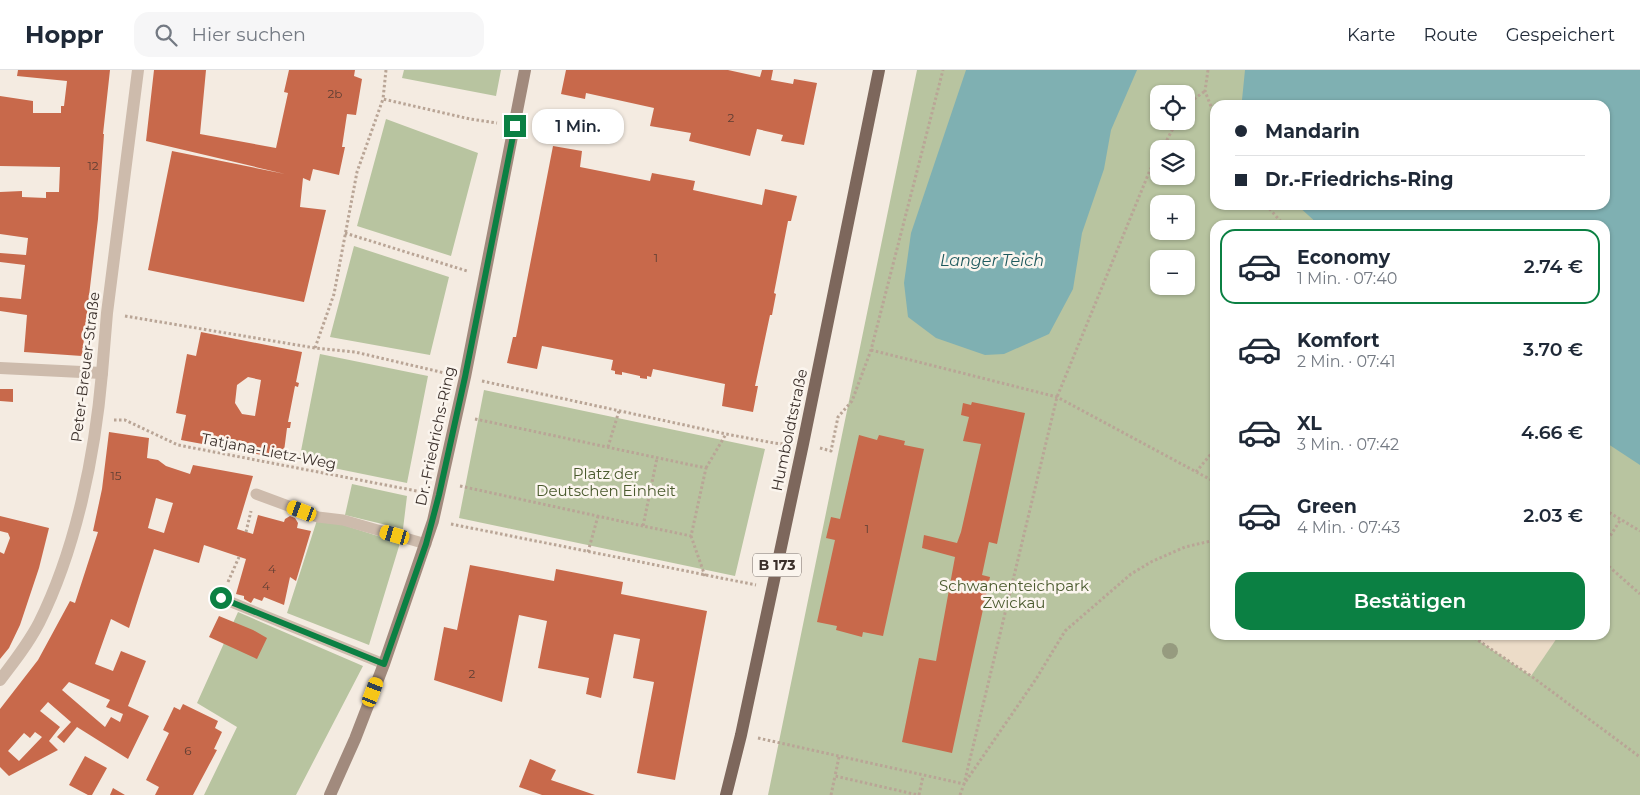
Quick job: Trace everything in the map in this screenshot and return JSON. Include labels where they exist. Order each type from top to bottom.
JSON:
[{"type":"main road","name":"Dr.-Friedrichs-Ring","points":[[330,795],[355,739],[384,664],[433,521],[457,416],[526,70]]},
{"type":"main road","name":"Humboldtstraße","points":[[726,795],[741,734],[803,444],[879,70]]},
{"type":"street","name":"Peter-Breuer-Straße","points":[[0,680],[38,624],[61,574],[76,520],[98,419],[108,313],[138,70]]},
{"type":"street","points":[[0,368],[102,373]]},
{"type":"lane","points":[[256,494],[318,517],[343,520],[426,544]]},
{"type":"lane","points":[[221,598],[384,664]]},
{"type":"path","points":[[315,348],[334,294],[357,172],[382,99],[386,70]]},
{"type":"path","points":[[108,313],[315,348],[355,352],[774,444],[803,444],[831,451],[838,417],[852,401],[872,350],[943,70]]},
{"type":"path","points":[[1208,70],[1205,91],[1210,104]]},
{"type":"path","points":[[1195,98],[1205,91]]},
{"type":"path","points":[[382,99],[470,119],[515,126]]},
{"type":"path","points":[[960,795],[1057,397],[1150,170]]},
{"type":"path","points":[[1270,210],[1280,220]]},
{"type":"path","points":[[345,233],[485,276]]},
{"type":"path","points":[[872,350],[1057,397],[1210,479]]},
{"type":"path","points":[[608,447],[619,411]]},
{"type":"path","points":[[457,416],[706,468]]},
{"type":"path","name":"Tatjana-Lietz-Weg","points":[[98,419],[125,420],[178,445],[439,495]]},
{"type":"path","points":[[705,576],[691,536],[706,468],[726,434]]},
{"type":"path","points":[[1196,472],[1210,456]]},
{"type":"path","points":[[643,526],[657,458]]},
{"type":"path","points":[[442,482],[691,536]]},
{"type":"path","points":[[1610,513],[1640,531]]},
{"type":"path","points":[[588,552],[598,516]]},
{"type":"path","points":[[1610,536],[1621,519]]},
{"type":"path","points":[[433,521],[740,582]]},
{"type":"path","points":[[964,784],[1036,679],[1065,631],[1131,574],[1151,562],[1185,547],[1210,541]]},
{"type":"path","points":[[221,598],[239,557]]},
{"type":"path","points":[[1610,567],[1640,594]]},
{"type":"path","points":[[1479,641],[1640,757]]},
{"type":"path","points":[[741,734],[964,784]]},
{"type":"path","points":[[831,795],[839,757]]},
{"type":"path","points":[[835,776],[918,795],[923,776]]},
{"type":"green space","points":[[404,70],[501,70],[496,96],[402,78]]},
{"type":"green space","name":"Schwanenteichpark Zwickau","points":[[917,70],[1640,70],[1640,795],[768,795]]},
{"type":"green space","points":[[386,119],[478,153],[451,256],[357,226]]},
{"type":"green space","points":[[354,246],[449,277],[430,355],[330,337]]},
{"type":"green space","points":[[320,354],[428,376],[407,483],[299,461]]},
{"type":"green space","name":"Platz der Deutschen Einheit","points":[[484,390],[765,449],[735,576],[459,518]]},
{"type":"green space","points":[[352,484],[407,496],[403,529],[345,515]]},
{"type":"green space","points":[[318,517],[400,543],[369,645],[287,613]]},
{"type":"green space","points":[[238,612],[363,666],[296,795],[204,795],[237,727],[197,703]]},
{"type":"shaded area","points":[[1477,640],[1556,640],[1531,676]]},
{"type":"water","name":"Langer Teich","points":[[966,70],[1137,70],[1111,130],[1104,169],[1082,233],[1073,289],[1049,334],[1004,354],[985,355],[936,338],[908,317],[904,283],[911,233]]},
{"type":"water","points":[[1245,70],[1640,70],[1640,465],[1610,445],[1610,220],[1314,220],[1302,210],[1610,210],[1610,100],[1242,100]]},
{"type":"building","points":[[18,70],[110,70],[103,134],[98,219],[82,356],[24,352],[27,315],[0,311],[0,297],[21,299],[25,265],[0,262],[0,253],[26,255],[28,238],[0,234],[0,192],[22,191],[22,197],[46,198],[46,192],[59,192],[60,167],[0,166],[0,96],[33,101],[33,113],[61,113],[61,106],[64,106],[67,81],[17,76]]},
{"type":"building","points":[[154,70],[206,70],[200,134],[276,148],[288,93],[284,92],[289,70],[355,70],[354,76],[362,79],[356,115],[347,114],[342,147],[345,147],[339,175],[313,169],[310,181],[303,178],[300,207],[326,210],[304,302],[148,270],[172,151],[285,174],[146,141]]},
{"type":"building","points":[[566,70],[728,70],[760,77],[762,70],[773,70],[771,80],[793,84],[794,79],[817,83],[804,145],[781,141],[783,135],[757,129],[750,156],[689,141],[691,133],[650,126],[654,108],[586,93],[585,99],[561,94]]},
{"type":"building","points":[[553,146],[582,151],[580,167],[650,181],[652,173],[695,181],[693,190],[762,205],[765,189],[797,196],[791,221],[788,221],[774,293],[776,294],[772,315],[770,315],[755,386],[758,386],[753,412],[722,406],[725,384],[653,369],[651,377],[647,376],[647,379],[622,372],[622,375],[615,374],[615,371],[611,370],[613,360],[542,346],[537,369],[507,363],[513,337],[516,337]]},
{"type":"building","points":[[201,332],[302,352],[296,382],[299,383],[298,387],[295,386],[288,422],[291,422],[290,428],[287,428],[283,459],[181,440],[186,415],[176,413],[187,354],[196,356]],"holes":[[[248,377],[261,380],[255,416],[242,414],[235,403],[237,385]]]},
{"type":"building","points":[[0,389],[13,389],[13,402],[0,401]]},
{"type":"building","points":[[972,402],[1025,413],[997,544],[989,542],[982,575],[990,577],[952,753],[902,742],[919,658],[936,661],[955,557],[922,548],[924,535],[957,543],[961,532],[981,444],[963,441],[969,417],[961,415],[963,403],[971,405]]},
{"type":"building","points":[[109,432],[149,438],[147,458],[158,460],[166,466],[190,474],[193,465],[253,476],[237,529],[253,534],[258,515],[284,522],[290,516],[295,518],[298,523],[297,528],[311,531],[296,581],[290,577],[284,605],[264,597],[262,601],[254,598],[251,603],[244,599],[244,596],[236,594],[246,559],[204,545],[199,563],[154,549],[129,628],[111,619],[95,664],[113,671],[121,651],[146,661],[128,706],[149,716],[128,759],[77,727],[64,743],[57,737],[71,722],[48,702],[40,711],[60,727],[49,741],[58,750],[9,776],[0,767],[0,709],[38,660],[70,601],[75,603],[98,532],[93,531],[102,489]],"holes":[[[156,498],[173,503],[164,533],[148,528]],[[69,682],[110,700],[106,707],[123,714],[120,722],[111,717],[105,727],[62,690]],[[35,732],[42,737],[19,761],[8,751],[24,733],[30,738]]]},
{"type":"building","points":[[859,435],[877,440],[879,435],[905,441],[904,445],[924,449],[883,636],[863,632],[862,637],[836,630],[837,626],[817,622],[835,540],[826,538],[831,517],[840,519]]},
{"type":"building","points":[[0,516],[49,528],[39,568],[20,625],[9,648],[0,659],[0,552],[4,554],[10,538],[8,533],[0,531]]},
{"type":"building","points":[[470,565],[554,581],[556,569],[623,582],[621,594],[707,611],[675,780],[637,773],[654,682],[633,678],[640,639],[614,634],[601,698],[586,694],[589,678],[538,668],[547,621],[519,615],[502,702],[434,680],[444,627],[457,630]]},
{"type":"building","points":[[219,616],[267,638],[257,659],[209,637]]},
{"type":"building","points":[[183,704],[218,721],[215,728],[222,732],[214,749],[217,750],[193,795],[155,795],[159,787],[146,780],[169,733],[163,730],[174,707],[180,710]]},
{"type":"building","points":[[85,756],[107,768],[92,795],[88,795],[69,785]]},
{"type":"building","points":[[530,759],[556,770],[551,780],[595,795],[542,795],[519,787]]},
{"type":"building","points":[[113,788],[125,795],[110,795]]},
{"type":"route","points":[[221,598],[384,664],[433,521],[465,377],[515,126]]}]
